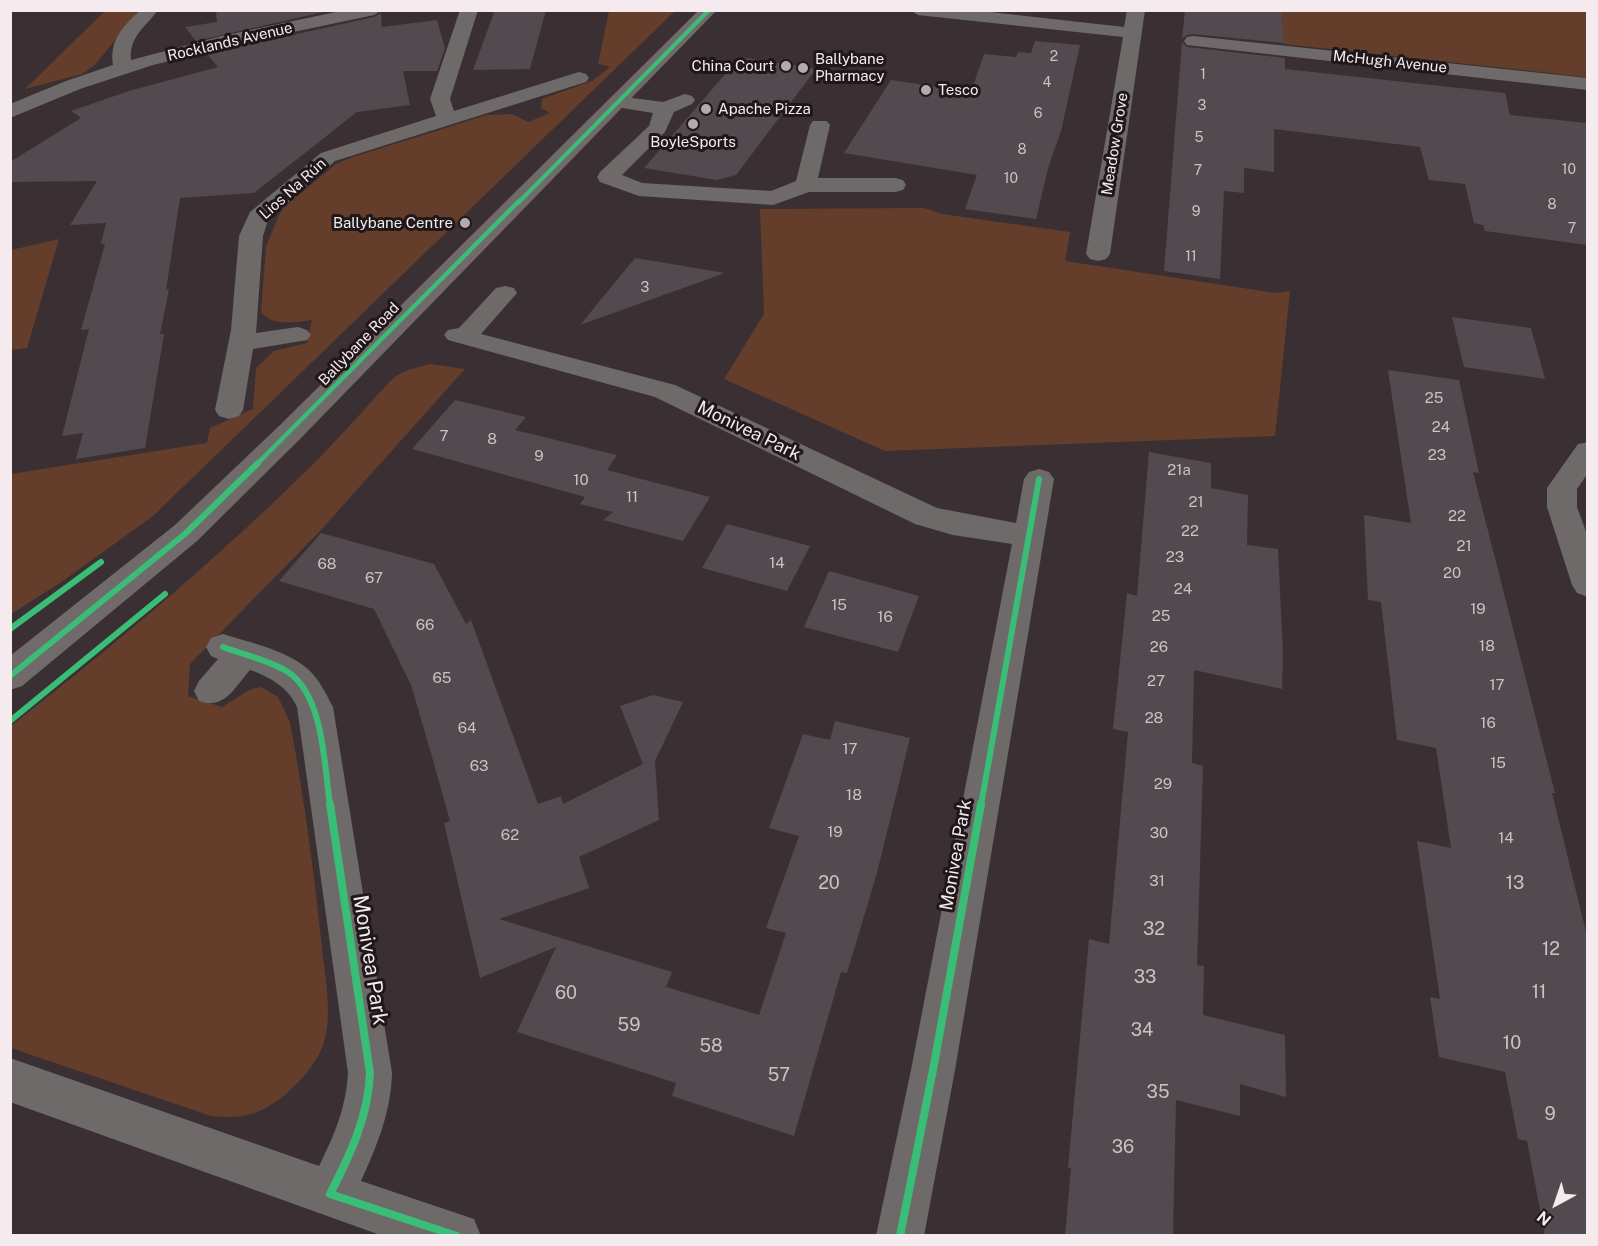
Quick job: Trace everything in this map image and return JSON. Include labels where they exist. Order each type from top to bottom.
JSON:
[{"type":"main road","name":"Ballybane Road","points":[[10,676],[194,525],[290,432],[709,10]]},
{"type":"street","points":[[123,69],[118,52],[123,39],[150,10]]},
{"type":"street","name":"Rocklands Avenue","points":[[10,112],[67,87],[123,69],[374,10]]},
{"type":"street","points":[[447,118],[440,99],[469,10]]},
{"type":"street","points":[[918,10],[1132,33]]},
{"type":"street","name":"Meadow Grove","points":[[1098,254],[1136,10]]},
{"type":"street","name":"McHugh Avenue","points":[[1193,41],[1587,84]]},
{"type":"street","name":"Lios Na Rún","points":[[229,410],[241,343],[251,236],[258,217],[328,157],[579,78]]},
{"type":"street","points":[[617,102],[665,108],[686,99]]},
{"type":"street","points":[[507,101],[533,113]]},
{"type":"street","points":[[665,108],[658,128],[608,177],[639,189],[773,198],[806,185],[895,185]]},
{"type":"street","points":[[806,185],[820,125]]},
{"type":"street","name":"Monivea Park","points":[[505,293],[460,336],[662,390],[926,516],[952,524],[1029,536]]},
{"type":"street","points":[[241,343],[298,335]]},
{"type":"street","points":[[1587,451],[1562,488],[1562,507],[1587,585]]},
{"type":"street","name":"Monivea Park","points":[[900,1236],[933,1070],[1039,479]]},
{"type":"street","name":"Monivea Park","points":[[211,691],[233,650],[295,675],[312,699],[371,1080],[364,1120],[330,1194]]},
{"type":"street","points":[[10,1080],[330,1194],[457,1236]]},
{"type":"shaded area","points":[[106,10],[138,11],[95,65],[82,74],[25,89]]},
{"type":"shaded area","points":[[609,11],[675,11],[153,516],[60,583],[11,614],[11,474],[207,443],[210,428],[253,409],[256,368],[274,351],[307,343],[312,320],[278,322],[261,312],[266,247],[283,208],[336,164],[353,157],[487,115],[512,114],[528,122],[550,113],[541,108],[542,99],[592,81],[610,67],[598,64]]},
{"type":"shaded area","points":[[1282,11],[1587,11],[1587,77],[1284,44]]},
{"type":"shaded area","points":[[924,208],[942,214],[1070,232],[1065,261],[1276,293],[1290,291],[1275,436],[885,451],[724,379],[764,314],[760,209]]},
{"type":"shaded area","points":[[59,239],[27,348],[11,350],[11,250]]},
{"type":"shaded area","points":[[430,364],[465,369],[320,531],[190,664],[188,696],[222,707],[251,689],[261,687],[278,697],[290,722],[316,891],[327,993],[327,1028],[315,1062],[296,1084],[274,1103],[251,1114],[221,1117],[211,1116],[11,1048],[11,726],[125,634],[236,538],[318,459],[394,377],[408,370]]},
{"type":"building","points":[[216,10],[332,10],[196,41],[185,27],[217,22]]},
{"type":"building","points":[[495,10],[546,10],[530,69],[473,70]]},
{"type":"building","points":[[1185,10],[1282,10],[1284,43],[1193,34],[1182,39]]},
{"type":"building","points":[[381,13],[382,27],[437,20],[445,48],[437,71],[403,71],[410,105],[357,112],[254,193],[180,198],[166,290],[169,289],[160,334],[164,334],[145,448],[76,459],[83,433],[62,436],[89,329],[81,330],[105,244],[101,244],[106,223],[70,225],[97,181],[10,182],[10,162],[81,118],[71,111],[129,91],[218,67],[207,54],[374,17]]},
{"type":"building","points":[[1035,41],[1080,45],[1061,131],[1049,165],[1036,219],[965,209],[977,175],[844,153],[891,80],[971,92],[984,54],[1016,57],[1018,52],[1031,53]]},
{"type":"building","points":[[1182,42],[1187,47],[1285,58],[1285,69],[1505,93],[1510,115],[1587,123],[1587,245],[1485,231],[1483,225],[1474,223],[1465,184],[1429,180],[1420,147],[1274,129],[1274,172],[1244,168],[1244,193],[1224,191],[1220,279],[1164,271]]},
{"type":"building","points":[[740,57],[816,69],[736,175],[717,180],[644,168]]},
{"type":"building","points":[[635,258],[648,260],[725,273],[580,325]]},
{"type":"building","points":[[1452,317],[1531,328],[1545,379],[1464,367]]},
{"type":"building","points":[[1388,370],[1459,380],[1479,473],[1473,472],[1555,793],[1552,793],[1587,936],[1587,1236],[1545,1236],[1527,1141],[1518,1139],[1505,1072],[1439,1057],[1430,997],[1440,999],[1417,841],[1451,848],[1436,748],[1397,740],[1381,602],[1368,600],[1364,515],[1411,523]]},
{"type":"building","points":[[455,400],[526,417],[515,430],[617,455],[607,470],[710,497],[683,541],[603,520],[613,512],[580,504],[585,497],[412,449]]},
{"type":"building","points":[[1149,452],[1211,463],[1211,488],[1248,495],[1247,545],[1278,549],[1283,655],[1282,689],[1194,670],[1192,763],[1203,766],[1197,965],[1204,966],[1203,1015],[1285,1035],[1286,1097],[1240,1084],[1240,1116],[1176,1100],[1173,1236],[1065,1236],[1071,1168],[1068,1168],[1089,939],[1109,944],[1128,732],[1113,729],[1127,593],[1137,596]]},
{"type":"building","points":[[727,524],[810,546],[787,591],[702,568]]},
{"type":"building","points":[[321,533],[434,564],[466,624],[471,620],[538,804],[561,796],[563,804],[643,764],[620,706],[653,695],[683,702],[655,761],[659,820],[579,857],[589,888],[499,919],[672,972],[666,987],[759,1015],[786,933],[766,928],[799,836],[769,828],[803,734],[830,740],[835,721],[910,738],[877,873],[847,973],[841,972],[794,1136],[672,1096],[676,1083],[517,1032],[556,947],[480,978],[444,823],[450,821],[433,760],[411,685],[374,609],[279,581]]},
{"type":"building","points":[[829,571],[919,596],[898,652],[804,627]]},
{"type":"cycle path","points":[[10,676],[186,533],[290,432],[709,10]]},
{"type":"cycle path","points":[[900,1236],[933,1070],[1039,479]]},
{"type":"cycle path","points":[[10,629],[101,562]]},
{"type":"cycle path","points":[[10,721],[165,594]]},
{"type":"cycle path","points":[[223,647],[265,661],[288,672],[299,681],[315,707],[370,1073],[363,1121],[330,1194],[457,1236]]},
{"type":"place","name":"China Court","points":[[786,66]]},
{"type":"place","name":"Ballybane Pharmacy","points":[[803,68]]},
{"type":"place","name":"Tesco","points":[[926,90]]},
{"type":"place","name":"Apache Pizza","points":[[706,109]]},
{"type":"place","name":"BoyleSports","points":[[693,124]]},
{"type":"place","name":"Ballybane Centre","points":[[465,223]]}]
